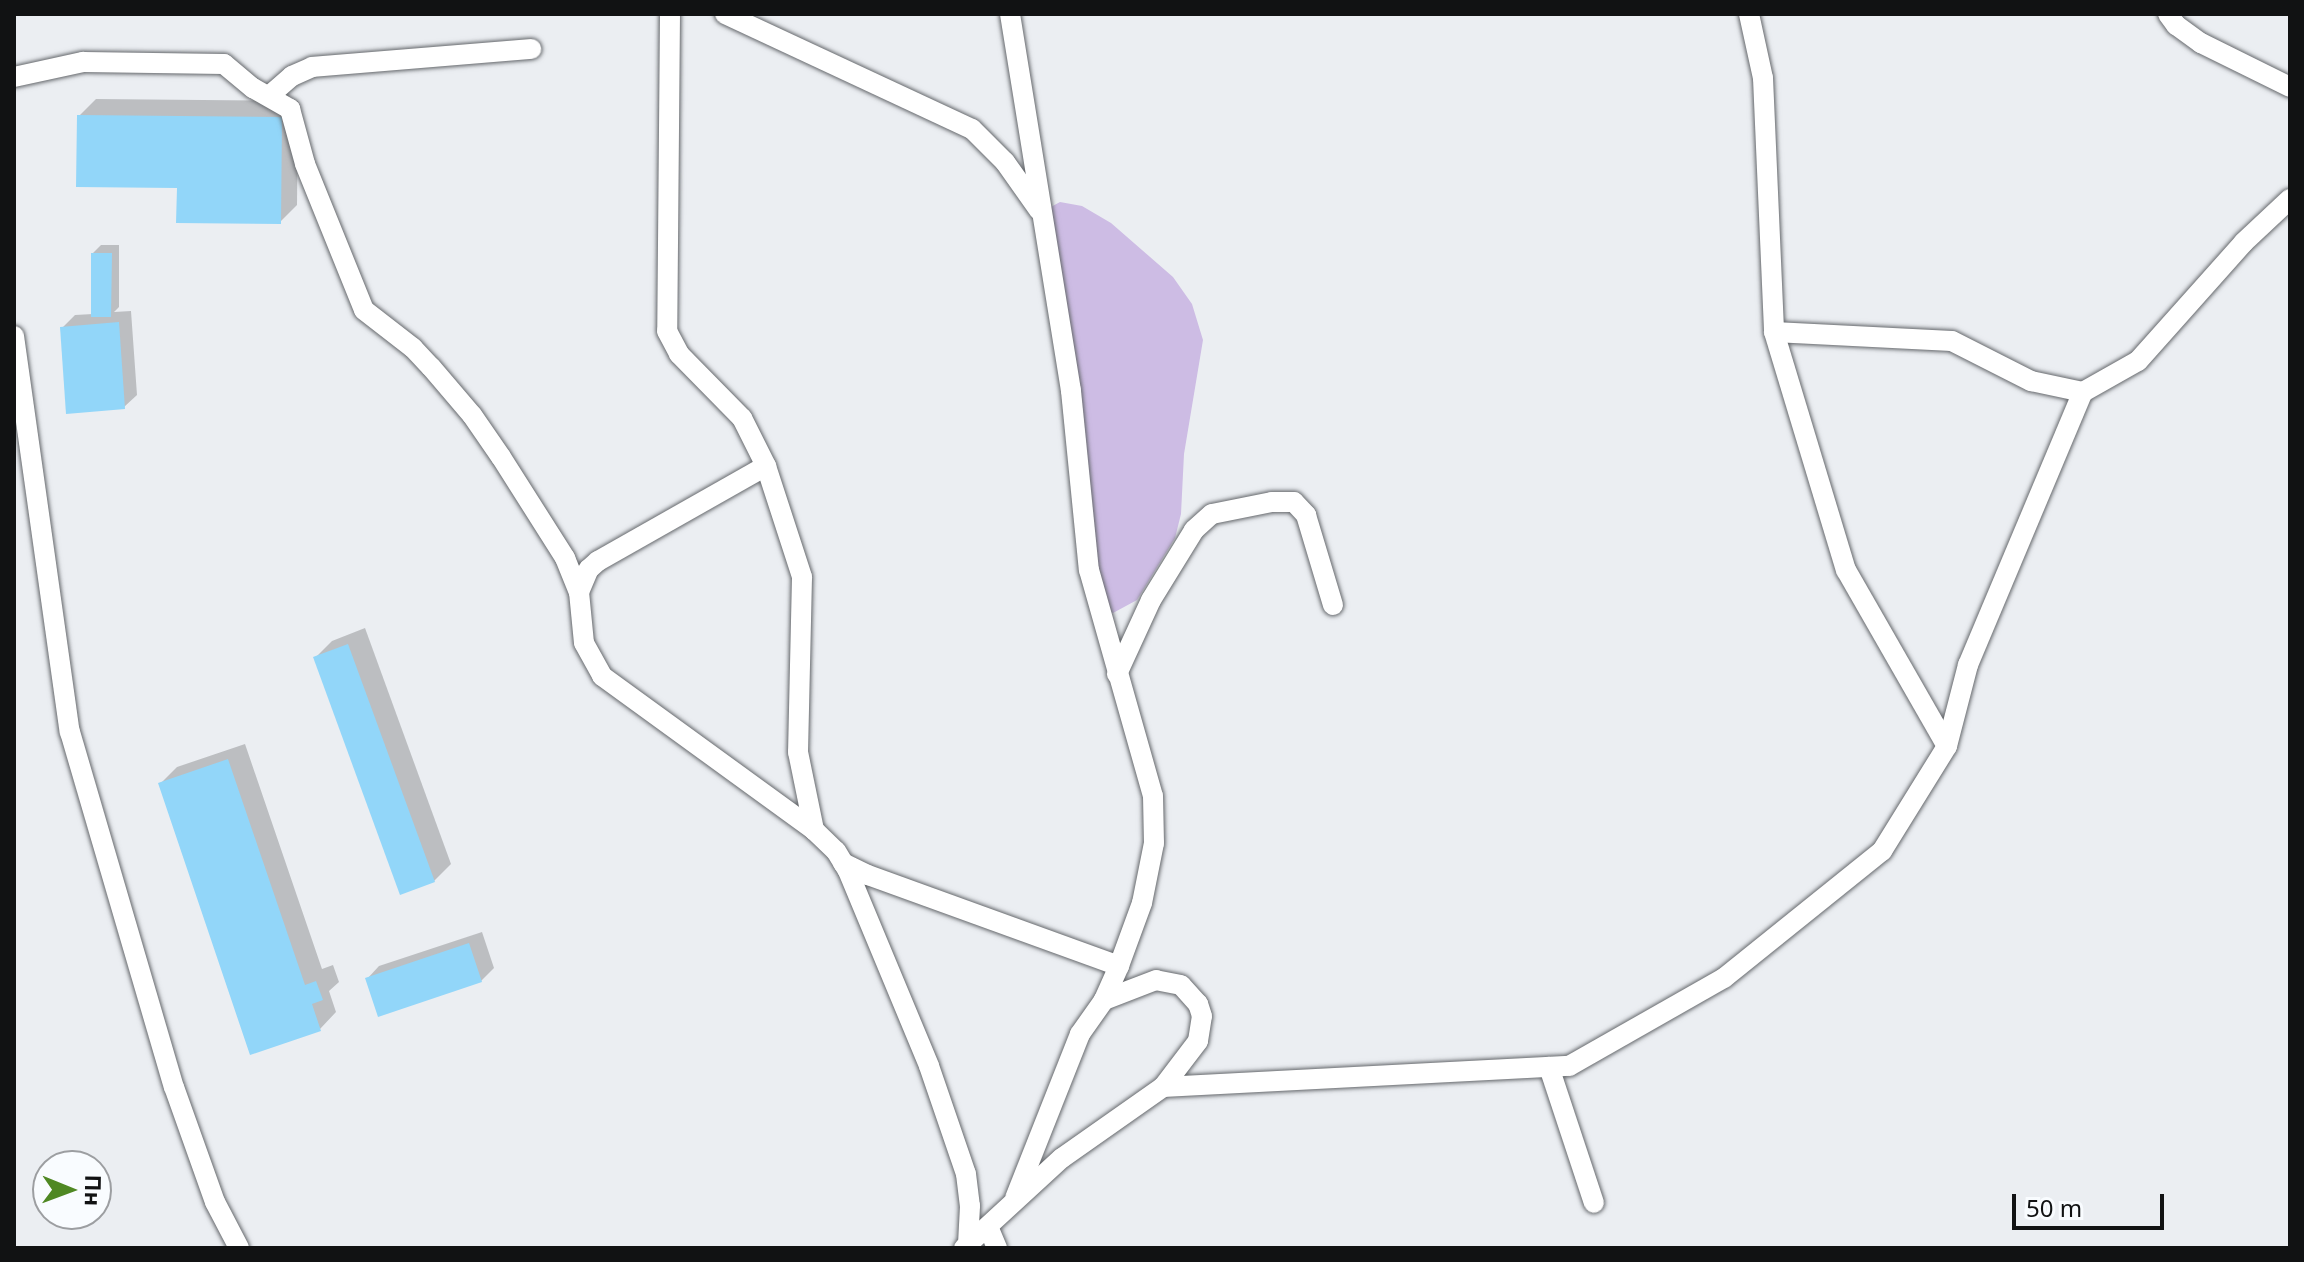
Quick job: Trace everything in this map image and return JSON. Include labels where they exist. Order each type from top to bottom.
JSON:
[{"type":"street","points":[[670,14],[667,331],[679,354],[742,418],[766,466],[802,577],[798,752],[814,830]]},
{"type":"street","points":[[725,14],[972,129],[1005,162],[1043,217]]},
{"type":"street","points":[[1010,14],[1071,391],[1089,570],[1153,796],[1154,843],[1142,903],[1119,966],[1104,1000],[1080,1034],[1015,1198]]},
{"type":"street","points":[[1749,14],[1763,78],[1774,332],[1846,570],[1947,746]]},
{"type":"street","points":[[2168,14],[2176,25],[2201,43],[2290,87]]},
{"type":"street","points":[[269,96],[292,76],[312,67],[531,49]]},
{"type":"street","points":[[14,77],[83,62],[224,64],[253,88],[290,109],[305,164],[364,310],[413,348],[472,415],[565,558],[579,592],[584,643],[602,676],[814,830],[843,863],[929,1066],[966,1174],[970,1206],[966,1246]]},
{"type":"street","points":[[1163,1087],[1569,1066],[1724,978],[1882,851],[1947,746],[1968,665],[2083,392],[2138,361],[2244,242],[2290,199]]},
{"type":"street","points":[[1774,332],[1952,341],[2031,381],[2083,392]]},
{"type":"street","points":[[14,336],[70,732],[174,1087],[215,1202],[239,1248]]},
{"type":"street","points":[[579,592],[589,569],[598,561],[766,466]]},
{"type":"street","points":[[1117,674],[1151,600],[1194,530],[1212,514],[1272,502],[1294,502],[1306,515],[1333,605]]},
{"type":"street","points":[[843,863],[868,875],[1119,966]]},
{"type":"street","points":[[966,1246],[989,1229],[1015,1198],[1073,1149],[1163,1087],[1198,1041],[1202,1016],[1198,1004],[1181,985],[1156,980],[1104,1000]]},
{"type":"street","points":[[1549,1067],[1594,1203]]},
{"type":"street","points":[[989,1229],[997,1248]]},
{"type":"shaded area","points":[[1060,202],[1082,206],[1111,223],[1173,277],[1192,304],[1203,340],[1184,454],[1181,514],[1175,538],[1137,600],[1113,613],[1100,608],[1049,208]]},
{"type":"building","points":[[77,115],[282,117],[281,224],[176,223],[177,188],[76,187]]},
{"type":"building","points":[[91,253],[112,253],[111,317],[91,317]]},
{"type":"building","points":[[119,322],[125,409],[66,414],[60,327]]},
{"type":"building","points":[[348,644],[435,882],[400,895],[313,657]]},
{"type":"building","points":[[228,759],[305,985],[316,981],[323,1000],[312,1004],[321,1031],[250,1055],[158,783]]},
{"type":"building","points":[[469,943],[482,982],[378,1017],[365,978]]}]
